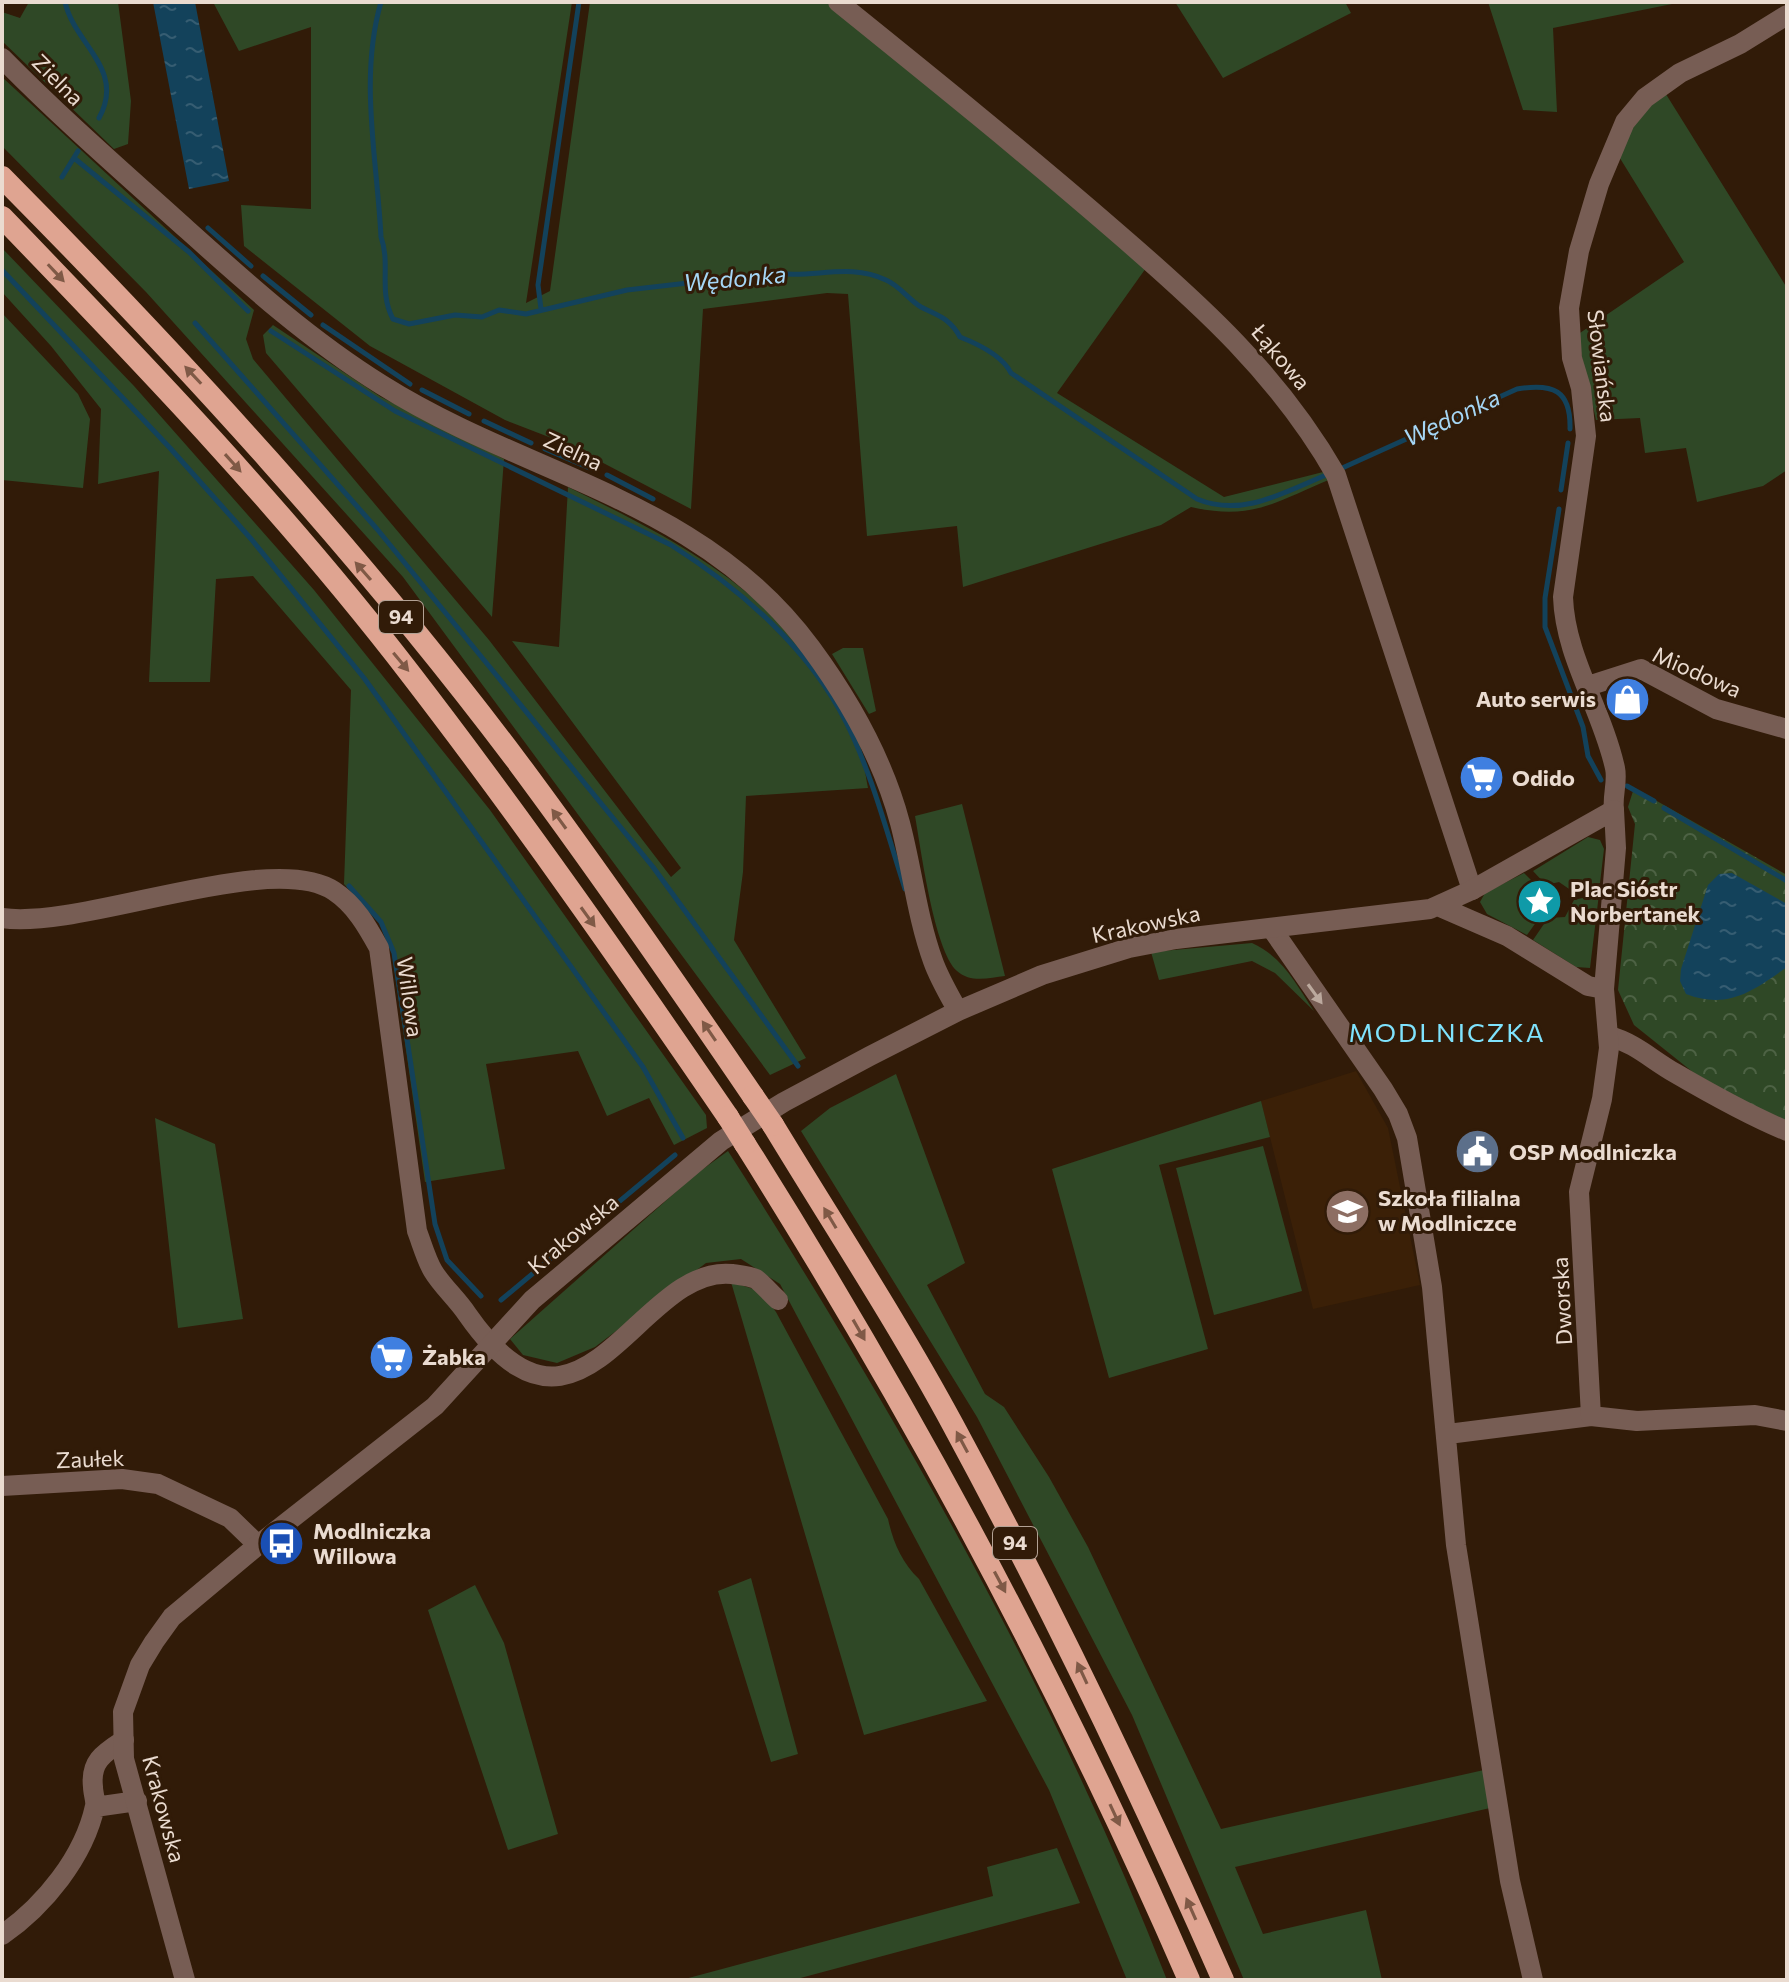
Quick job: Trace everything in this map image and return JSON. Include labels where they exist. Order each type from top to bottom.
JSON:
[{"type":"highway","name":"94","points":[[2,177],[207,390],[388,600],[515,759],[773,1125],[959,1436],[1075,1658],[1223,1980]]},
{"type":"highway","name":"94","points":[[2,217],[207,434],[411,675],[647,998],[728,1117],[829,1276],[983,1550],[1059,1696],[1189,1980]]},
{"type":"street","name":"Łąkowa","points":[[838,2],[1072,193],[1217,322],[1270,376],[1319,445],[1336,475],[1472,890]]},
{"type":"street","name":"Słowiańska","points":[[1614,810],[1615,769],[1588,686],[1567,638],[1563,597],[1586,436],[1581,388],[1572,358],[1569,308],[1579,251],[1599,184],[1625,122],[1645,98],[1680,73],[1740,44],[1787,15]]},
{"type":"street","name":"Zielna","points":[[2,58],[57,114],[273,307],[329,350],[431,413],[677,527],[771,601],[809,646],[851,706],[875,753],[900,821],[933,961],[958,1011]]},
{"type":"street","name":"Miodowa","points":[[1588,686],[1641,669],[1716,709],[1787,729]]},
{"type":"street","points":[[1614,810],[1616,848],[1604,989],[1588,986],[1507,936],[1438,906],[1472,890],[1614,810]]},
{"type":"street","name":"Willowa","points":[[2,918],[58,914],[266,879],[308,880],[333,890],[360,913],[379,948],[417,1231],[434,1272],[488,1344],[509,1360],[539,1375],[553,1376],[586,1366],[608,1353],[682,1288],[704,1277],[729,1274],[754,1278],[778,1300]]},
{"type":"street","name":"Krakowska","points":[[185,1980],[124,1759],[123,1712],[128,1692],[154,1642],[172,1617],[435,1406],[458,1385],[488,1344],[532,1300],[721,1141],[784,1102],[958,1011],[1042,975],[1129,948],[1402,914],[1438,906]]},
{"type":"street","points":[[1272,929],[1398,1114],[1407,1138],[1432,1287],[1448,1434],[1446,1457],[1449,1491],[1486,1742],[1510,1881],[1533,1980]]},
{"type":"street","name":"Dworska","points":[[1591,1416],[1579,1192],[1602,1099],[1609,1036],[1604,989]]},
{"type":"street","points":[[1609,1036],[1628,1042],[1754,1118],[1787,1131]]},
{"type":"street","points":[[1448,1434],[1591,1416],[1637,1421],[1755,1415],[1787,1421]]},
{"type":"street","name":"Zaułek","points":[[2,1486],[122,1479],[158,1484],[230,1518],[258,1545]]},
{"type":"street","points":[[2,1935],[32,1914],[59,1880],[95,1807],[92,1775],[95,1764],[99,1756],[124,1740]]},
{"type":"street","points":[[95,1807],[137,1801]]},
{"type":"shaded area","name":"Szkoła filialna w Modlniczce","points":[[1356,1071],[1388,1128],[1420,1285],[1313,1309],[1261,1101]]},
{"type":"green space","points":[[29,2],[118,2],[131,101],[128,144],[114,149],[2,41],[2,12],[20,18]]},
{"type":"green space","points":[[213,2],[572,2],[526,303],[550,291],[590,2],[828,2],[1146,268],[1057,393],[1224,497],[1327,471],[1331,479],[1278,502],[1248,510],[1231,512],[1191,507],[1161,525],[963,587],[957,526],[867,536],[848,294],[827,293],[703,309],[691,509],[567,444],[505,420],[370,346],[244,246],[241,205],[311,209],[311,27],[239,51]]},
{"type":"green space","points":[[1175,2],[1345,2],[1351,13],[1223,78]]},
{"type":"green space","points":[[1488,2],[1682,2],[1553,28],[1557,112],[1523,110]]},
{"type":"green space","points":[[2,77],[254,310],[246,339],[253,359],[489,640],[671,877],[681,868],[512,641],[559,647],[568,487],[647,527],[721,573],[755,599],[786,629],[814,663],[856,734],[868,788],[746,796],[743,872],[734,940],[806,1058],[770,1075],[403,577],[146,292],[2,146]]},
{"type":"green space","points":[[1664,91],[1787,288],[1787,470],[1763,486],[1697,502],[1686,448],[1645,453],[1640,418],[1596,420],[1577,335],[1684,262],[1618,155],[1636,119]]},
{"type":"green space","points":[[2,248],[134,386],[314,590],[490,810],[706,1115],[707,1128],[674,1145],[649,1098],[607,1116],[578,1051],[486,1064],[505,1169],[425,1182],[392,953],[379,922],[344,884],[351,690],[253,576],[216,579],[210,682],[149,682],[159,471],[98,484],[101,409],[51,346],[2,292]]},
{"type":"green space","points":[[2,313],[78,394],[90,419],[83,488],[2,480]]},
{"type":"green space","points":[[273,325],[381,397],[504,459],[492,617],[266,353],[263,335]]},
{"type":"green space","points":[[843,648],[863,648],[876,711],[869,714],[832,654]]},
{"type":"green space","points":[[1634,788],[1787,875],[1787,1120],[1770,1116],[1694,1073],[1634,1025],[1618,990],[1635,824],[1628,807]]},
{"type":"green space","points":[[962,804],[1005,976],[974,978],[962,975],[949,960],[935,921],[915,816]]},
{"type":"green space","points":[[1588,837],[1600,840],[1604,849],[1600,883],[1572,891],[1559,882],[1546,885],[1533,871]]},
{"type":"green space","points":[[1524,873],[1540,889],[1537,902],[1542,914],[1527,935],[1487,914],[1480,902],[1485,893]]},
{"type":"green space","points":[[1599,894],[1590,968],[1576,967],[1533,940],[1548,918],[1565,917],[1574,900]]},
{"type":"green space","points":[[1252,943],[1280,964],[1314,1011],[1275,973],[1252,961],[1159,980],[1151,952]]},
{"type":"green space","points":[[896,1074],[965,1263],[927,1285],[985,1394],[1004,1407],[1049,1477],[1088,1547],[1221,1829],[1484,1770],[1490,1808],[1235,1867],[1263,1934],[1366,1910],[1382,1980],[1244,1980],[1132,1715],[977,1417],[801,1131],[830,1108]]},
{"type":"green space","points":[[1261,1101],[1270,1137],[1159,1165],[1208,1349],[1109,1378],[1052,1169]]},
{"type":"green space","points":[[155,1118],[215,1144],[243,1319],[178,1328]]},
{"type":"green space","points":[[1263,1146],[1302,1291],[1214,1315],[1176,1168]]},
{"type":"green space","points":[[728,1151],[851,1350],[968,1555],[1074,1764],[1167,1980],[1127,1980],[1049,1790],[780,1284],[741,1259],[706,1263],[595,1347],[557,1363],[523,1355],[510,1339],[696,1174]]},
{"type":"green space","points":[[731,1282],[760,1291],[776,1312],[888,1519],[899,1552],[919,1579],[987,1701],[864,1735]]},
{"type":"green space","points":[[751,1578],[798,1754],[771,1762],[718,1591]]},
{"type":"green space","points":[[475,1585],[504,1643],[558,1834],[508,1850],[428,1610]]},
{"type":"green space","points":[[1057,1848],[1080,1903],[793,1980],[681,1980],[993,1896],[987,1867]]},
{"type":"water","points":[[153,2],[195,2],[229,181],[189,189]]},
{"type":"water","points":[[1732,873],[1787,904],[1787,967],[1740,996],[1715,1000],[1686,994],[1680,981],[1681,969],[1708,885],[1719,874]]},
{"type":"waterway","points":[[65,2],[70,17],[102,71],[106,101],[99,118]]},
{"type":"waterway","name":"Wędonka","points":[[381,2],[371,60],[371,118],[385,257],[386,298],[393,319],[409,324],[455,315],[482,317],[499,310],[526,314],[627,290],[775,273],[858,272],[872,275],[900,289],[917,304],[948,322],[960,337],[989,351],[1011,373],[1197,499],[1230,506],[1247,504],[1279,495],[1326,475]]},
{"type":"waterway","points":[[541,309],[538,285],[579,2]]},
{"type":"waterway","points":[[62,177],[78,151]]},
{"type":"waterway","points":[[74,158],[189,252],[248,311]]},
{"type":"waterway","points":[[208,228],[251,266]]},
{"type":"waterway","points":[[2,270],[252,540],[364,678],[643,1067],[683,1138]]},
{"type":"waterway","points":[[263,276],[311,315]]},
{"type":"waterway","points":[[195,323],[377,529],[653,867],[798,1066]]},
{"type":"waterway","points":[[323,325],[410,384]]},
{"type":"waterway","points":[[271,331],[395,411],[671,545],[746,600],[813,669],[846,722],[871,783],[905,889]]},
{"type":"waterway","name":"Wędonka","points":[[1340,469],[1517,389],[1541,387],[1557,392],[1567,405],[1570,429]]},
{"type":"waterway","points":[[422,390],[469,414]]},
{"type":"waterway","points":[[484,421],[531,443]]},
{"type":"waterway","points":[[1561,490],[1568,443]]},
{"type":"waterway","points":[[545,449],[592,469]]},
{"type":"waterway","points":[[607,475],[653,499]]},
{"type":"waterway","name":"Wędonka","points":[[1559,509],[1545,598],[1545,627],[1583,727],[1588,756],[1601,780]]},
{"type":"waterway","name":"Wędonka","points":[[1627,786],[1654,801]]},
{"type":"waterway","name":"Wędonka","points":[[1664,808],[1787,881]]},
{"type":"waterway","points":[[349,886],[381,922],[394,953],[435,1224],[447,1260],[481,1296]]},
{"type":"waterway","points":[[501,1300],[675,1155]]},
{"type":"place","name":"Auto serwis","points":[[1627,699]]},
{"type":"place","name":"Odido","points":[[1481,778]]},
{"type":"place","name":"Plac Sióstr Norbertanek","points":[[1539,902]]},
{"type":"place","name":"OSP Modlniczka","points":[[1478,1152]]},
{"type":"place","name":"Szkoła filialna w Modlniczce","points":[[1347,1211]]},
{"type":"place","name":"Żabka","points":[[391,1357]]},
{"type":"place","name":"Modlniczka Willowa","points":[[282,1544]]},
{"type":"district","name":"MODLNICZKA","points":[[1447,1033]]}]
